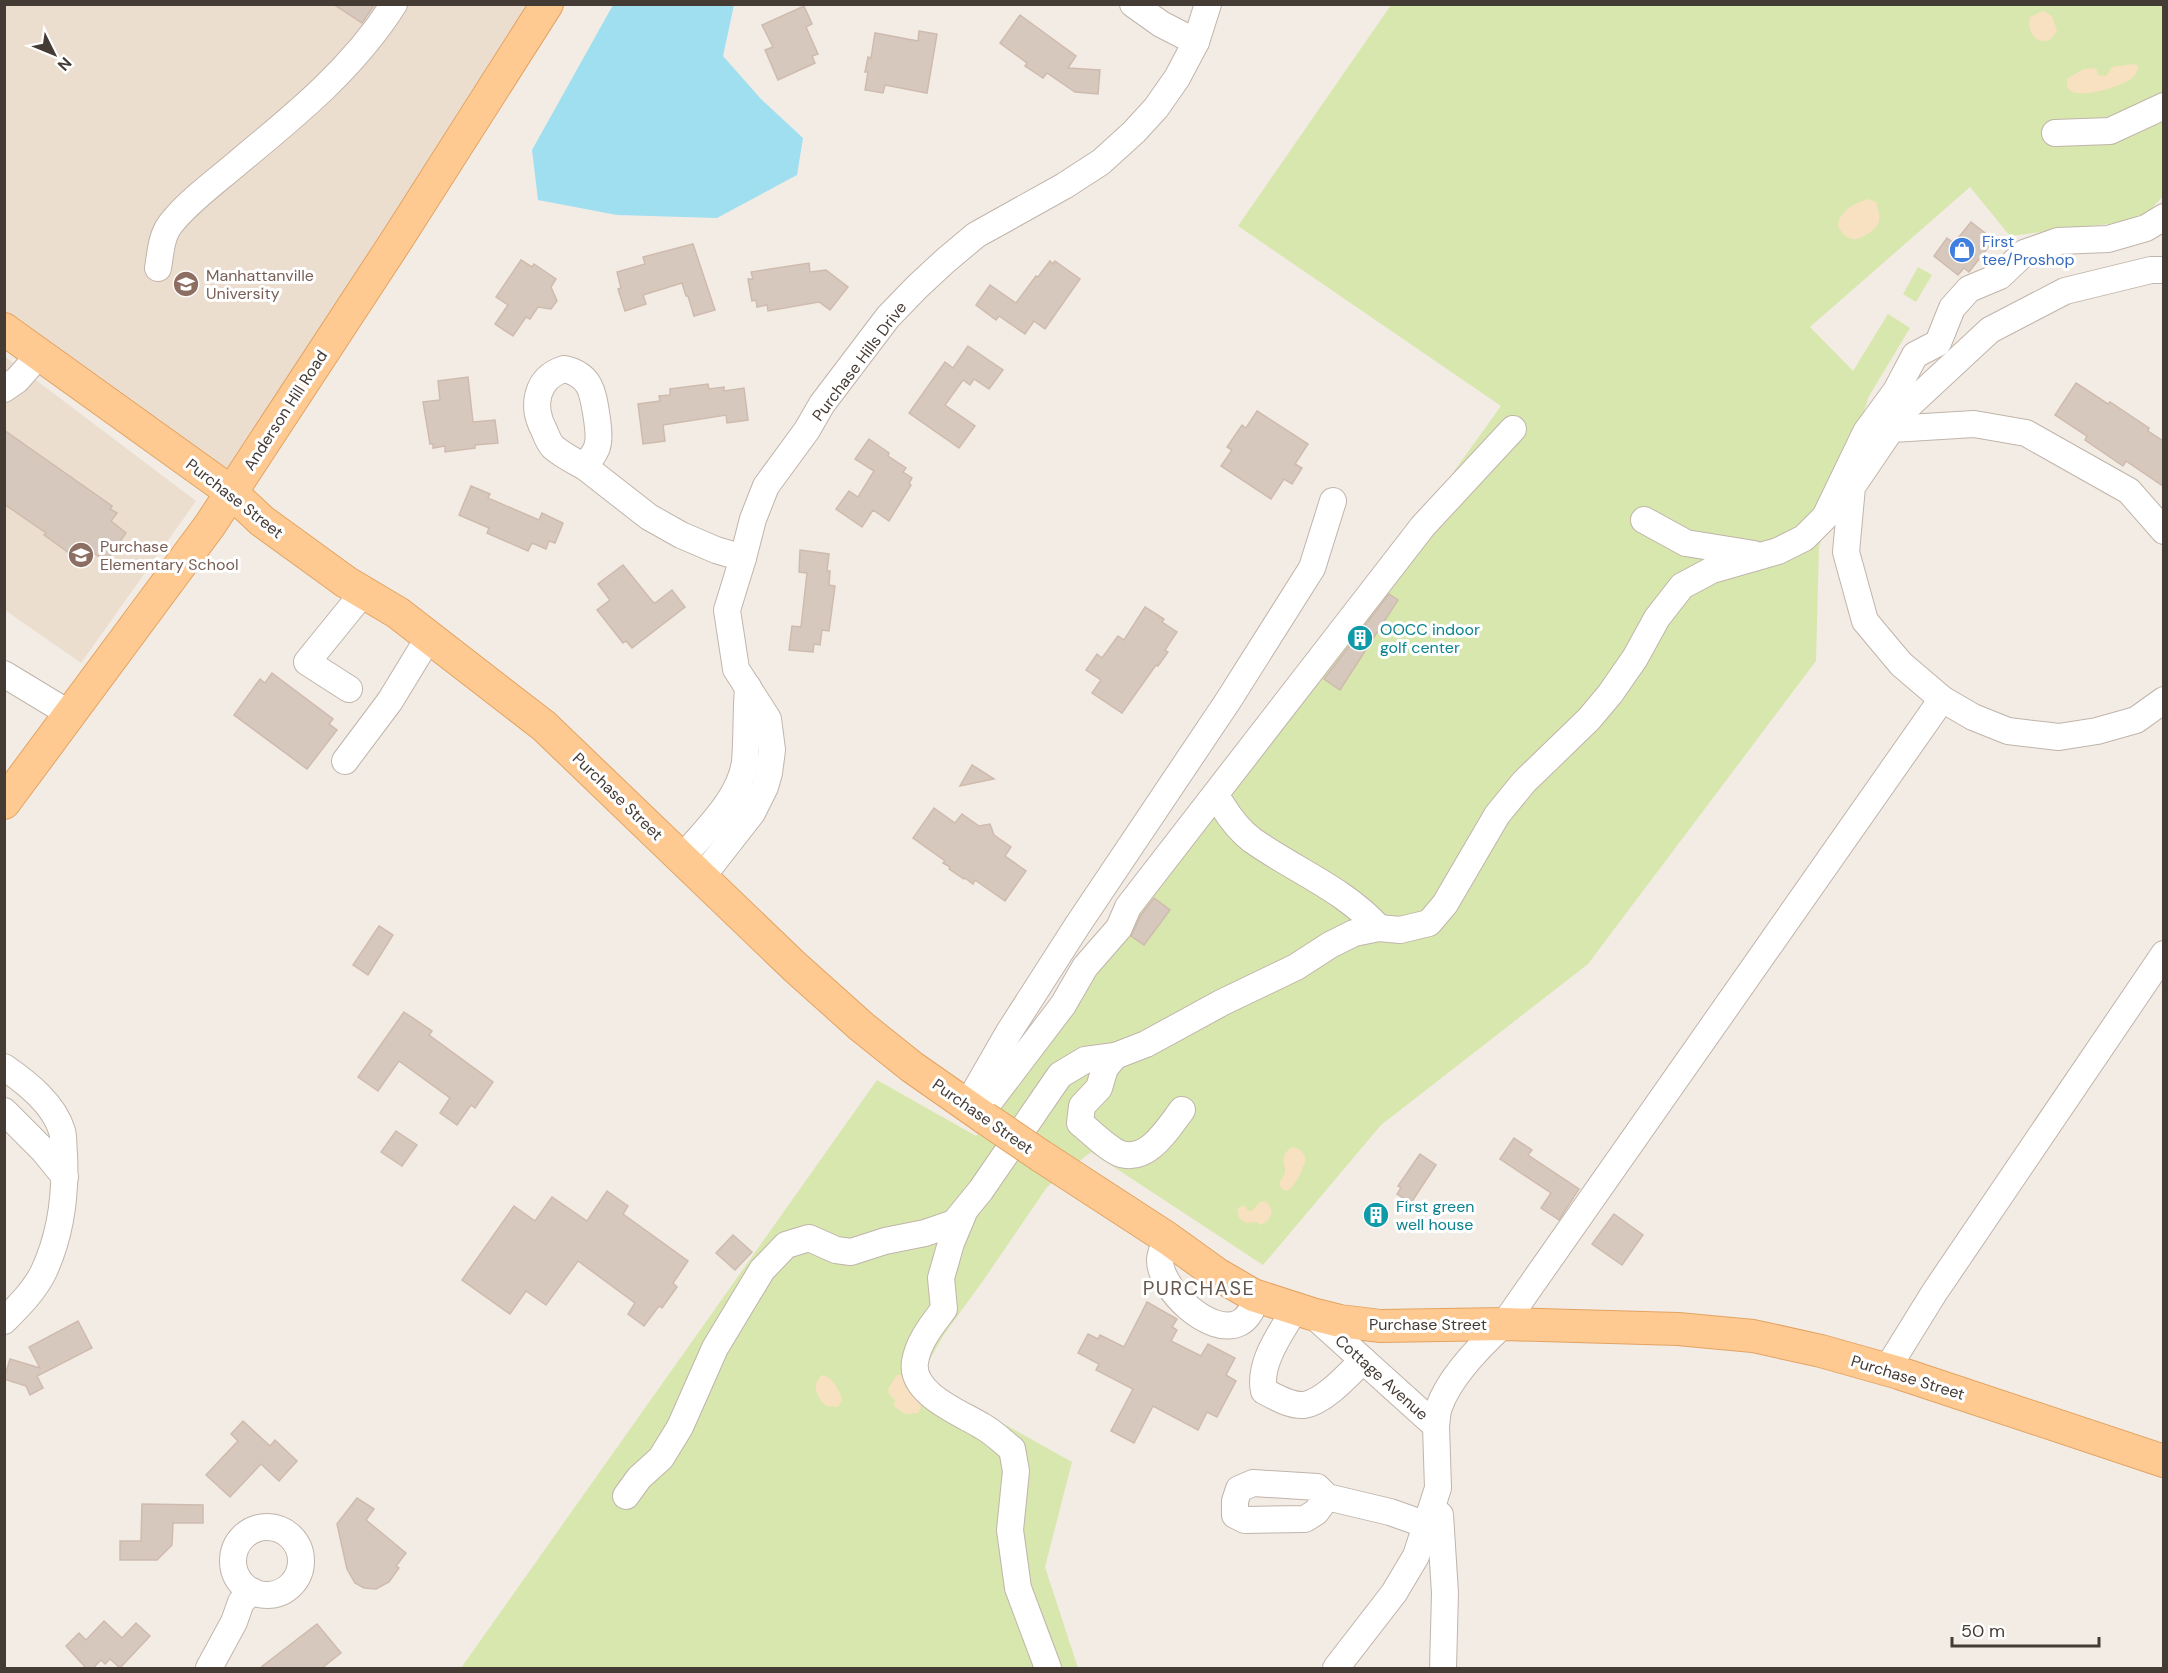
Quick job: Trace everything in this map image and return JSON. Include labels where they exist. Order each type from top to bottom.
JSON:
[{"type":"main road","name":"Anderson Hill Road","points":[[4,803],[231,492],[398,238],[547,4]]},
{"type":"main road","name":"Purchase Street","points":[[4,329],[231,492],[262,520],[346,582],[398,613],[544,726],[795,966],[912,1067],[1217,1274],[1257,1297],[1340,1321],[1381,1326],[1504,1324],[1678,1329],[1753,1336],[1887,1369],[2163,1461]]},
{"type":"street","points":[[158,268],[163,236],[172,221],[338,76],[378,30],[394,4]]},
{"type":"street","points":[[1133,4],[1161,24],[1196,42]]},
{"type":"street","name":"Purchase Hills Drive","points":[[692,868],[752,813],[769,774],[772,750],[768,719],[736,669],[727,609],[753,519],[766,486],[807,430],[822,404],[888,316],[945,261],[976,235],[1064,186],[1101,162],[1134,132],[1156,108],[1177,78],[1196,42],[1208,4]]},
{"type":"street","points":[[2055,133],[2110,131],[2163,106]]},
{"type":"street","points":[[626,1496],[639,1478],[661,1458],[680,1427],[716,1348],[762,1270],[786,1245],[809,1238],[836,1250],[851,1252],[954,1223],[981,1190],[1060,1075],[1085,1060],[1115,1056],[1146,1044],[1223,1002],[1296,967],[1354,933],[1379,928],[1400,930],[1429,922],[1445,904],[1497,815],[1524,782],[1589,719],[1610,694],[1635,657],[1657,618],[1682,586],[1712,570],[1778,550],[1804,538],[1825,517],[1866,432],[1896,391],[1916,355],[1938,343],[1952,308],[1969,289],[2000,276],[2024,253],[2058,241],[2108,239],[2146,228],[2163,217]]},
{"type":"street","points":[[2163,270],[2151,270],[2065,291],[1990,330],[1905,409],[1852,487],[1846,552],[1865,621],[1901,664],[1942,699],[1973,717],[2008,731],[2059,737],[2097,731],[2136,720],[2163,700]]},
{"type":"street","points":[[4,389],[17,381],[40,354]]},
{"type":"street","points":[[1892,429],[1974,424],[2026,433],[2129,491],[2163,531]]},
{"type":"street","points":[[977,1112],[1063,1005],[1085,967],[1119,928],[1128,908],[1423,526],[1513,429]]},
{"type":"street","points":[[585,467],[649,517],[681,535],[716,550],[743,558]]},
{"type":"street","points":[[977,1112],[1009,1032],[1077,926],[1228,702],[1312,568],[1333,501]]},
{"type":"street","points":[[1644,520],[1686,543],[1760,555]]},
{"type":"street","points":[[349,689],[307,662],[363,592]]},
{"type":"street","points":[[345,761],[390,701],[429,637]]},
{"type":"street","points":[[4,674],[59,705],[69,714]]},
{"type":"street","name":"Purchase Hills Drive","points":[[692,868],[731,797],[742,771],[748,687]]},
{"type":"street","points":[[1436,1426],[1439,1407],[1451,1384],[1482,1344],[1504,1324],[1942,699]]},
{"type":"street","points":[[742,771],[769,774]]},
{"type":"street","points":[[1222,805],[1232,820],[1251,840],[1365,912],[1379,928]]},
{"type":"street","points":[[1887,1369],[1934,1293],[2163,954]]},
{"type":"street","points":[[1115,1056],[1105,1068],[1099,1088],[1082,1106],[1080,1123],[1098,1138],[1122,1154],[1143,1154],[1158,1140],[1182,1110]]},
{"type":"street","points":[[4,1067],[34,1090],[51,1110],[62,1132],[65,1177],[61,1219],[44,1273],[28,1296],[4,1321]]},
{"type":"street","points":[[4,1112],[44,1150],[65,1177]]},
{"type":"street","points":[[964,1211],[951,1243],[941,1278],[944,1309],[924,1335],[914,1364],[920,1385],[941,1403],[985,1427],[1012,1449],[1016,1471],[1010,1530],[1018,1588],[1048,1668]]},
{"type":"street","points":[[1167,1238],[1160,1259],[1164,1279],[1178,1298],[1199,1316],[1223,1324],[1239,1323],[1251,1311],[1257,1297]]},
{"type":"street","points":[[1303,1312],[1269,1354],[1262,1380],[1264,1391],[1280,1400],[1303,1405],[1327,1394],[1364,1360]]},
{"type":"street","name":"Cottage Avenue","points":[[1303,1312],[1364,1360],[1436,1426],[1438,1488],[1434,1528],[1445,1593],[1443,1668]]},
{"type":"street","points":[[1327,1497],[1390,1512],[1434,1528],[1394,1593],[1336,1668]]},
{"type":"street","points":[[209,1668],[234,1622],[241,1602],[252,1591]]},
{"type":"shaded area","name":"Manhattanville University","points":[[5,5],[547,5],[231,492],[5,329]]},
{"type":"shaded area","name":"Purchase Elementary School","points":[[4,356],[196,501],[81,663],[5,610]]},
{"type":"green space","points":[[2161,4],[2163,7],[2163,196],[2141,220],[2010,236],[1970,187],[1810,327],[1853,371],[1888,314],[1910,328],[1869,396],[1819,546],[1816,661],[1588,964],[1381,1125],[1263,1265],[1091,1152],[1047,1187],[943,1336],[920,1377],[1072,1462],[1045,1567],[1078,1668],[461,1668],[877,1080],[976,1136],[1501,406],[1238,226],[1391,5]]},
{"type":"green space","points":[[1918,267],[1932,275],[1916,302],[1903,294]]},
{"type":"sand","points":[[2043,11],[2052,16],[2057,30],[2053,37],[2043,41],[2034,36],[2029,24],[2030,17]]},
{"type":"sand","points":[[2132,64],[2139,66],[2134,76],[2116,86],[2092,93],[2072,92],[2067,87],[2068,78],[2084,69],[2096,68],[2098,75],[2106,76],[2112,67]]},
{"type":"sand","points":[[1869,199],[1876,202],[1878,224],[1864,236],[1852,239],[1842,233],[1838,227],[1841,216],[1853,205]]},
{"type":"sand","points":[[1292,1147],[1301,1151],[1306,1160],[1296,1182],[1286,1191],[1279,1184],[1285,1172],[1284,1155]]},
{"type":"sand","points":[[1265,1201],[1271,1208],[1271,1214],[1264,1223],[1260,1225],[1256,1222],[1246,1223],[1239,1218],[1237,1209],[1244,1205],[1248,1211],[1253,1210],[1260,1202]]},
{"type":"sand","points":[[823,1375],[833,1382],[839,1392],[842,1400],[838,1407],[826,1406],[816,1391],[817,1382]]},
{"type":"sand","points":[[897,1375],[901,1375],[905,1387],[921,1400],[918,1413],[905,1414],[894,1406],[895,1400],[889,1394],[888,1389]]},
{"type":"water","points":[[613,5],[734,5],[723,56],[761,99],[803,138],[797,175],[717,218],[617,215],[538,200],[532,150]]},
{"type":"building","points":[[333,4],[375,4],[362,23]]},
{"type":"building","points":[[804,6],[812,24],[806,27],[818,54],[812,56],[815,63],[778,80],[765,50],[773,47],[762,25]]},
{"type":"building","points":[[1020,15],[1076,56],[1068,68],[1100,70],[1098,94],[1075,92],[1047,73],[1043,78],[1025,66],[1027,63],[1000,43]]},
{"type":"building","points":[[919,31],[937,34],[927,93],[885,85],[883,93],[865,90],[868,72],[865,72],[868,57],[871,58],[875,33],[918,41]]},
{"type":"building","name":"First tee/Proshop","points":[[1971,222],[1994,240],[1969,272],[1964,268],[1958,275],[1934,256],[1947,238],[1954,243]]},
{"type":"building","points":[[693,244],[715,310],[694,316],[682,283],[643,295],[646,304],[625,311],[618,289],[621,288],[617,272],[645,264],[643,257]]},
{"type":"building","points":[[521,260],[532,267],[534,264],[556,279],[551,287],[557,301],[551,309],[538,307],[530,319],[526,317],[513,336],[495,324],[508,305],[496,297]]},
{"type":"building","points":[[1050,261],[1053,264],[1055,261],[1080,279],[1045,329],[1034,321],[1025,334],[999,316],[996,320],[976,305],[990,285],[1016,303]]},
{"type":"building","points":[[809,263],[810,272],[826,270],[848,287],[830,310],[819,302],[768,311],[767,305],[757,307],[756,300],[752,301],[748,279],[753,279],[751,272]]},
{"type":"building","points":[[968,346],[1003,370],[989,389],[974,379],[970,385],[963,380],[945,405],[975,426],[959,448],[909,413],[945,362],[953,368]]},
{"type":"building","points":[[468,377],[473,422],[495,420],[498,443],[475,445],[475,448],[445,452],[445,446],[433,448],[433,444],[430,444],[423,402],[440,400],[438,381]]},
{"type":"building","points":[[2076,383],[2149,428],[2148,431],[2163,441],[2163,486],[2126,461],[2123,466],[2085,440],[2087,436],[2055,415]]},
{"type":"building","points":[[708,384],[709,389],[724,387],[724,391],[744,388],[748,420],[727,423],[726,415],[663,425],[665,441],[643,444],[638,404],[660,401],[659,396],[670,395],[670,389]]},
{"type":"building","points":[[1257,411],[1308,444],[1295,464],[1302,468],[1292,484],[1284,479],[1271,499],[1221,466],[1232,450],[1227,447],[1242,425],[1246,428]]},
{"type":"building","points":[[4,430],[112,506],[110,509],[117,513],[111,521],[126,533],[106,562],[84,546],[76,558],[44,535],[46,533],[4,504]]},
{"type":"building","points":[[869,439],[906,468],[903,472],[912,478],[909,483],[911,485],[889,521],[873,510],[862,527],[836,509],[849,491],[858,497],[874,471],[855,459]]},
{"type":"building","points":[[471,486],[490,494],[488,498],[539,520],[542,513],[563,523],[555,543],[549,541],[546,549],[532,543],[528,551],[487,533],[489,528],[459,515]]},
{"type":"building","points":[[800,550],[829,554],[827,571],[830,571],[829,585],[835,586],[829,631],[822,630],[820,645],[814,644],[813,652],[789,650],[792,626],[801,627],[807,573],[799,572]]},
{"type":"building","points":[[623,565],[652,601],[655,603],[672,590],[685,607],[632,648],[626,641],[623,643],[597,610],[610,600],[598,584]]},
{"type":"building","name":"OOCC indoor golf center","points":[[1389,594],[1398,600],[1340,690],[1324,679]]},
{"type":"building","points":[[1145,607],[1164,619],[1162,622],[1177,632],[1165,650],[1168,652],[1122,713],[1092,693],[1101,680],[1086,670],[1097,654],[1102,658],[1118,636],[1124,640]]},
{"type":"building","points":[[272,673],[333,719],[329,724],[337,730],[307,769],[234,715],[260,679],[265,683]]},
{"type":"building","points":[[972,765],[994,779],[960,786]]},
{"type":"building","points":[[934,808],[955,823],[962,814],[979,826],[990,824],[994,835],[1011,847],[1005,856],[1026,871],[1005,901],[975,880],[973,884],[949,869],[950,867],[943,863],[945,861],[913,838]]},
{"type":"building","points":[[1154,898],[1170,910],[1144,945],[1131,936],[1141,915]]},
{"type":"building","points":[[379,926],[393,935],[368,975],[353,965]]},
{"type":"building","points":[[404,1012],[432,1031],[429,1035],[493,1082],[475,1108],[471,1105],[457,1125],[440,1113],[450,1098],[399,1061],[378,1091],[358,1077]]},
{"type":"building","points":[[396,1131],[417,1145],[402,1166],[381,1152]]},
{"type":"building","points":[[1514,1138],[1532,1150],[1528,1155],[1579,1189],[1559,1220],[1541,1208],[1551,1193],[1500,1159]]},
{"type":"building","points":[[1420,1154],[1436,1165],[1411,1203],[1397,1194],[1401,1188],[1398,1186]]},
{"type":"building","points":[[607,1191],[628,1206],[623,1214],[688,1261],[673,1283],[677,1287],[662,1308],[659,1306],[644,1326],[628,1314],[635,1303],[578,1261],[546,1305],[526,1291],[510,1314],[462,1280],[514,1206],[535,1221],[552,1197],[587,1221]]},
{"type":"building","points":[[1614,1214],[1643,1235],[1622,1265],[1592,1244]]},
{"type":"building","points":[[733,1235],[752,1252],[735,1270],[716,1253]]},
{"type":"building","points":[[1147,1302],[1177,1319],[1172,1327],[1177,1330],[1171,1341],[1201,1356],[1208,1344],[1235,1358],[1226,1375],[1236,1381],[1217,1417],[1207,1412],[1198,1430],[1153,1406],[1134,1443],[1111,1431],[1133,1389],[1096,1370],[1099,1364],[1078,1353],[1088,1334],[1098,1339],[1100,1335],[1124,1347]]},
{"type":"building","points":[[78,1321],[92,1348],[37,1376],[43,1388],[30,1395],[26,1386],[4,1379],[10,1359],[40,1368],[29,1347]]},
{"type":"building","points":[[243,1421],[270,1446],[275,1440],[297,1461],[279,1481],[261,1464],[230,1497],[206,1475],[238,1441],[231,1434]]},
{"type":"building","points":[[357,1498],[374,1509],[366,1520],[406,1553],[396,1566],[399,1568],[389,1582],[376,1589],[364,1588],[355,1583],[347,1569],[337,1524]]},
{"type":"building","points":[[142,1504],[203,1505],[203,1523],[173,1523],[172,1545],[157,1560],[120,1560],[120,1541],[141,1541]]},
{"type":"building","points":[[104,1621],[122,1638],[136,1623],[150,1636],[120,1668],[110,1659],[105,1664],[101,1660],[93,1668],[86,1668],[66,1646],[79,1633],[86,1640]]},
{"type":"building","points":[[317,1624],[341,1653],[322,1668],[260,1668]]},
{"type":"place","name":"First tee/Proshop","points":[[1962,250]]},
{"type":"place","name":"Manhattanville University","points":[[186,284]]},
{"type":"place","name":"Purchase Elementary School","points":[[81,555]]},
{"type":"place","name":"OOCC indoor golf center","points":[[1360,638]]},
{"type":"place","name":"First green well house","points":[[1376,1215]]},
{"type":"district","name":"PURCHASE","points":[[1199,1288]]}]
